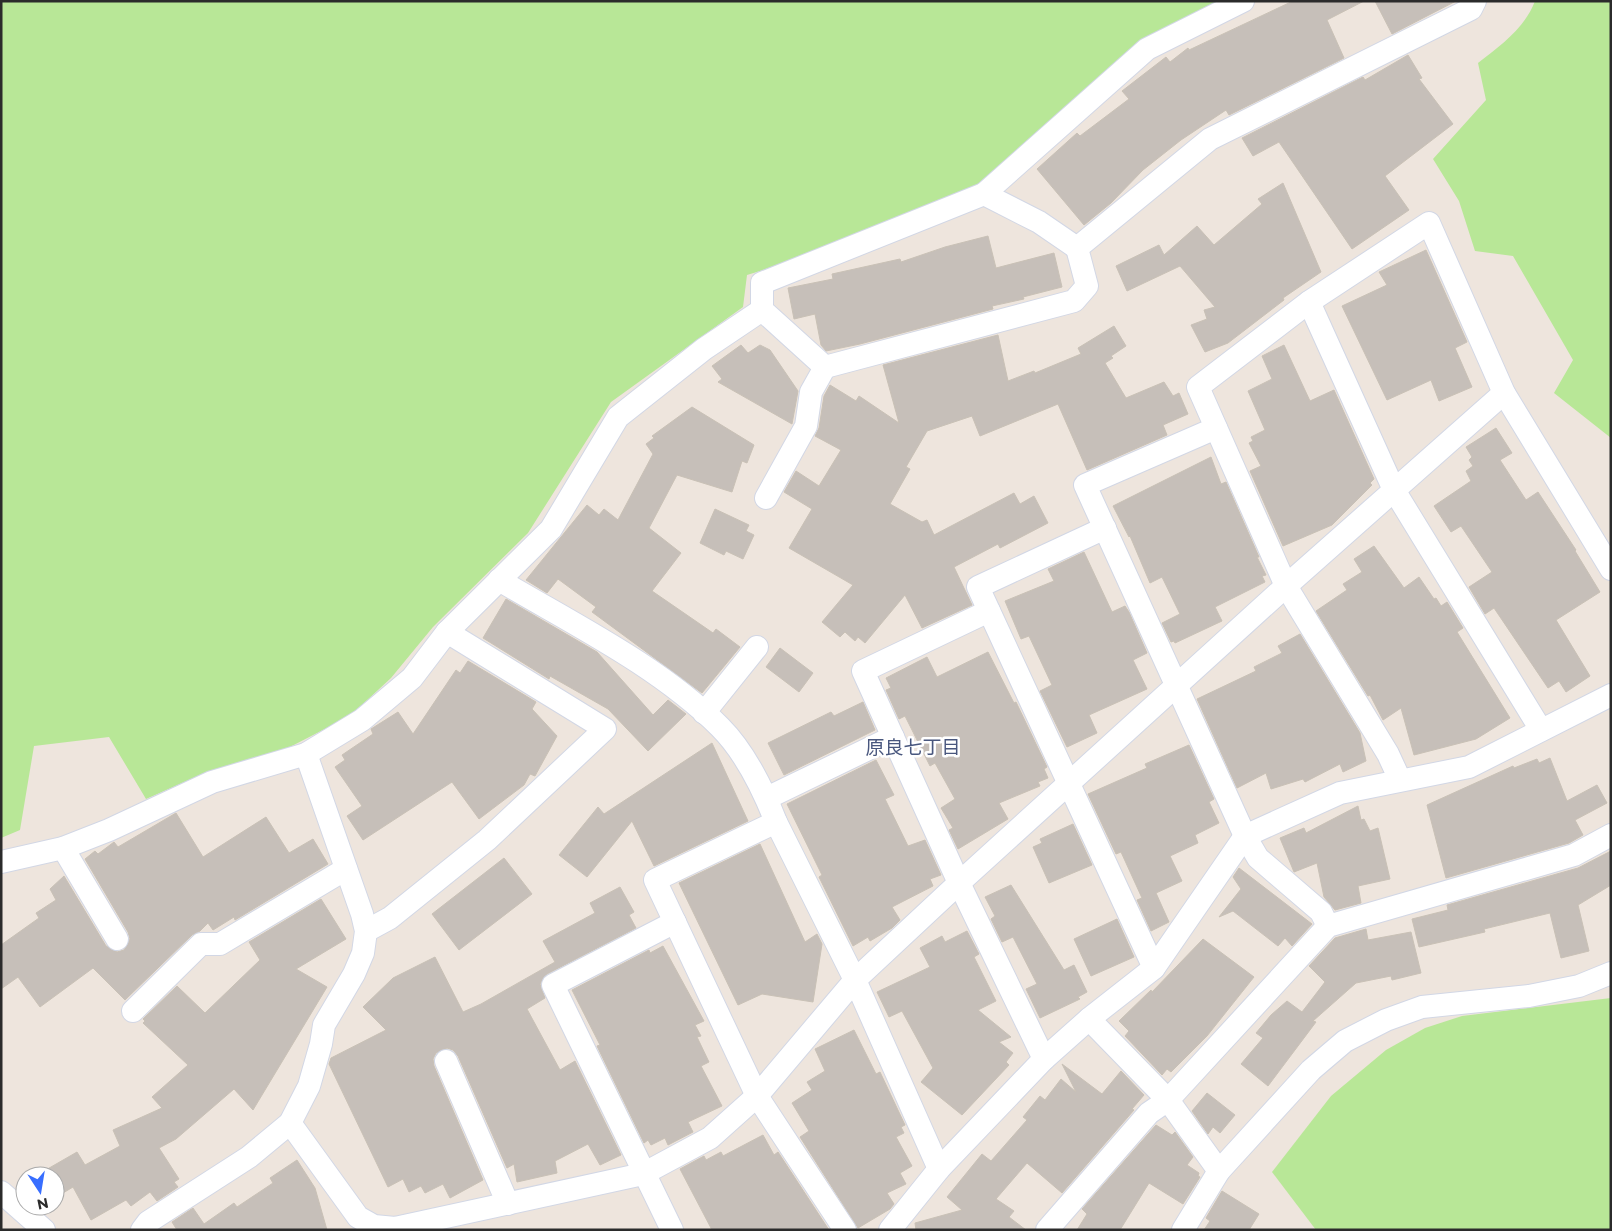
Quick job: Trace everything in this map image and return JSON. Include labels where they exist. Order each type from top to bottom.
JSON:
[{"type":"street","points":[[825,367],[762,310],[762,283],[984,194],[1146,49],[1243,1]]},
{"type":"street","points":[[1077,248],[1210,139],[1471,9],[1475,1]]},
{"type":"street","points":[[766,498],[806,426],[811,392],[825,367],[1074,301],[1087,286],[1077,248],[1039,222],[984,194]]},
{"type":"street","points":[[1400,780],[1388,754],[1286,586],[1198,387],[1308,302],[1429,223],[1504,393],[1611,569]]},
{"type":"street","points":[[1308,302],[1394,490],[1541,730]]},
{"type":"street","points":[[1,862],[63,848],[109,830],[212,782],[306,754],[362,720],[412,678],[447,632],[551,529],[618,417],[704,349],[762,310]]},
{"type":"street","points":[[290,1123],[358,1217],[374,1226],[395,1228],[643,1174],[710,1138],[757,1096],[855,980],[1286,586],[1504,393]]},
{"type":"street","points":[[1216,428],[1085,485],[1245,836],[1258,858],[1321,912],[1328,926]]},
{"type":"street","points":[[1105,528],[978,587],[1154,968]]},
{"type":"street","points":[[499,580],[643,664],[721,728],[746,760],[767,798],[776,822],[855,980],[939,1169]]},
{"type":"street","points":[[989,611],[863,671],[959,883],[1044,1059]]},
{"type":"street","points":[[366,931],[390,918],[487,840],[605,729],[447,632]]},
{"type":"street","points":[[704,713],[757,647]]},
{"type":"street","points":[[890,1230],[939,1169],[1044,1059],[1154,968],[1245,836],[1340,792],[1469,766],[1611,696]]},
{"type":"street","points":[[767,798],[893,737]]},
{"type":"street","points":[[142,1230],[148,1222],[249,1157],[290,1123],[309,1086],[324,1025],[354,974],[363,953],[366,931],[362,914],[306,754]]},
{"type":"street","points":[[776,822],[654,880],[757,1096],[845,1230]]},
{"type":"street","points":[[1047,1230],[1149,1112],[1168,1100],[1328,926],[1574,855],[1611,835]]},
{"type":"street","points":[[63,848],[117,939]]},
{"type":"street","points":[[133,1011],[201,944],[220,944],[346,869]]},
{"type":"street","points":[[672,1230],[643,1174],[552,984],[675,922]]},
{"type":"street","points":[[1183,1230],[1219,1171],[1311,1070],[1345,1041],[1386,1020],[1422,1007],[1529,996],[1579,986],[1611,973]]},
{"type":"street","points":[[1090,1019],[1168,1100],[1219,1171]]},
{"type":"street","points":[[446,1061],[508,1204]]},
{"type":"street","points":[[1,1192],[44,1230]]},
{"type":"green space","points":[[1,1],[1220,1],[1139,43],[978,184],[817,253],[747,275],[743,307],[611,402],[528,533],[433,627],[391,678],[350,716],[286,749],[205,773],[146,799],[109,737],[34,746],[20,830],[1,838]]},
{"type":"green space","points":[[1535,1],[1611,1],[1611,438],[1554,393],[1573,360],[1513,256],[1475,251],[1459,201],[1433,159],[1486,100],[1478,63],[1518,28],[1531,11]]},
{"type":"green space","points":[[1611,998],[1611,1230],[1316,1230],[1272,1172],[1331,1096],[1386,1050],[1425,1028],[1462,1016]]},
{"type":"building","points":[[1293,1],[1364,1],[1327,20],[1344,58],[1229,115],[1226,110],[1181,140],[1143,170],[1111,203],[1084,225],[1037,169],[1077,133],[1080,136],[1129,99],[1122,91],[1166,57],[1170,62],[1188,48],[1189,50]]},
{"type":"building","points":[[1375,1],[1456,1],[1392,34]]},
{"type":"building","points":[[1408,55],[1422,78],[1419,79],[1453,124],[1385,176],[1409,210],[1352,249],[1279,142],[1253,156],[1242,138],[1363,77],[1365,80]]},
{"type":"building","points":[[1283,183],[1321,272],[1283,298],[1284,300],[1228,343],[1205,352],[1191,325],[1207,319],[1204,310],[1215,307],[1180,266],[1127,291],[1116,266],[1159,245],[1164,255],[1197,226],[1214,245],[1262,204],[1258,199]]},
{"type":"building","points":[[988,236],[996,268],[1054,253],[1062,287],[1023,297],[1024,299],[992,306],[993,309],[860,344],[826,351],[821,345],[815,314],[794,319],[788,288],[833,279],[832,274],[900,259],[901,262],[945,247]]},
{"type":"building","points":[[1426,250],[1467,342],[1455,348],[1472,387],[1439,401],[1431,380],[1387,400],[1342,306],[1387,285],[1379,272]]},
{"type":"building","points":[[1114,326],[1126,346],[1111,356],[1113,358],[1105,363],[1126,398],[1164,382],[1173,396],[1179,393],[1188,414],[1163,425],[1167,435],[1087,470],[1058,404],[980,436],[972,416],[927,431],[906,467],[910,469],[890,504],[922,522],[927,520],[934,535],[1014,493],[1020,504],[1034,496],[1048,523],[1000,548],[998,544],[954,567],[972,605],[922,628],[905,595],[865,643],[858,637],[855,641],[845,632],[840,637],[822,622],[853,585],[789,548],[812,509],[784,492],[796,471],[819,486],[841,450],[815,436],[819,428],[824,396],[830,385],[856,401],[859,396],[899,423],[883,365],[998,335],[1008,381],[1034,371],[1035,373],[1081,354],[1078,348]]},
{"type":"building","points":[[741,345],[748,353],[760,345],[770,350],[798,391],[792,424],[718,382],[722,379],[712,366]]},
{"type":"building","points":[[1284,345],[1310,401],[1334,390],[1374,479],[1370,483],[1372,485],[1332,525],[1283,546],[1250,471],[1261,466],[1249,443],[1253,441],[1251,437],[1265,430],[1248,391],[1272,379],[1262,356]]},
{"type":"building","points":[[692,407],[754,445],[747,463],[742,461],[732,492],[677,475],[649,528],[681,553],[652,591],[713,633],[716,629],[740,647],[702,693],[592,612],[596,607],[558,579],[547,593],[526,580],[587,505],[599,515],[604,509],[618,520],[653,454],[646,444],[654,438],[652,436]]},
{"type":"building","points":[[1496,428],[1512,453],[1500,460],[1526,500],[1538,492],[1576,550],[1600,592],[1556,620],[1590,676],[1566,692],[1559,681],[1548,688],[1494,608],[1485,614],[1469,587],[1492,572],[1461,526],[1451,532],[1434,506],[1471,481],[1466,471],[1473,466],[1469,460],[1472,457],[1466,447]]},
{"type":"building","points":[[1211,457],[1221,484],[1226,482],[1259,557],[1257,557],[1266,575],[1262,576],[1265,582],[1215,607],[1222,621],[1175,643],[1174,641],[1171,642],[1162,623],[1180,614],[1162,577],[1150,583],[1130,536],[1113,506]]},
{"type":"building","points":[[715,509],[749,525],[746,531],[754,535],[743,559],[726,551],[724,555],[700,543]]},
{"type":"building","points":[[1374,546],[1404,588],[1419,577],[1441,606],[1447,602],[1463,628],[1457,632],[1510,718],[1476,739],[1414,755],[1401,708],[1383,720],[1370,695],[1368,696],[1316,611],[1347,590],[1343,584],[1362,572],[1354,559]]},
{"type":"building","points":[[1084,552],[1112,612],[1125,606],[1129,612],[1147,653],[1133,660],[1147,689],[1089,715],[1097,733],[1067,747],[1040,691],[1052,685],[1029,636],[1021,639],[1005,601],[1054,581],[1048,569]]},
{"type":"building","points":[[506,599],[597,652],[653,715],[668,700],[686,714],[648,751],[608,709],[550,676],[549,679],[483,638]]},
{"type":"building","points":[[1300,634],[1360,733],[1366,761],[1343,772],[1340,764],[1305,782],[1303,779],[1271,789],[1266,773],[1237,788],[1197,699],[1256,671],[1254,667],[1282,653],[1278,646]]},
{"type":"building","points":[[780,648],[813,673],[799,692],[766,667]]},
{"type":"building","points":[[988,652],[1014,703],[1016,702],[1047,767],[1044,769],[1048,778],[1038,782],[1040,786],[999,803],[1008,819],[958,849],[949,830],[953,828],[941,808],[955,799],[935,763],[930,766],[905,716],[899,719],[886,690],[891,688],[886,678],[927,657],[937,677]]},
{"type":"building","points":[[468,661],[536,702],[532,709],[557,736],[535,776],[530,774],[524,785],[479,819],[452,782],[363,840],[347,816],[362,806],[335,767],[345,760],[342,755],[373,734],[371,729],[398,712],[413,734],[456,670],[460,673]]},
{"type":"building","points":[[863,702],[875,730],[784,775],[768,743],[831,712],[834,716]]},
{"type":"building","points":[[712,743],[748,821],[654,866],[632,821],[587,877],[559,855],[598,807],[604,814]]},
{"type":"building","points":[[1189,745],[1214,799],[1209,802],[1219,823],[1195,835],[1198,843],[1170,856],[1182,881],[1156,893],[1169,922],[1151,931],[1137,900],[1142,898],[1121,852],[1116,854],[1088,794],[1147,768],[1145,764]]},
{"type":"building","points":[[1550,758],[1567,801],[1597,785],[1607,803],[1575,820],[1583,835],[1569,843],[1446,878],[1427,805],[1513,766],[1514,768],[1537,759],[1539,763]]},
{"type":"building","points":[[876,760],[894,795],[885,799],[908,846],[925,840],[941,875],[930,879],[933,886],[892,907],[900,920],[892,928],[870,941],[868,937],[853,946],[819,877],[822,875],[787,804]]},
{"type":"building","points":[[1358,806],[1361,820],[1364,819],[1370,831],[1378,828],[1390,879],[1358,886],[1361,903],[1335,910],[1324,897],[1317,863],[1294,872],[1280,838],[1304,828],[1306,833]]},
{"type":"building","points":[[176,813],[203,857],[266,817],[289,853],[313,839],[328,864],[235,920],[234,917],[213,930],[208,923],[200,931],[192,935],[125,1000],[93,968],[40,1007],[18,977],[1,989],[1,945],[39,918],[36,913],[56,900],[50,889],[64,876],[106,946],[117,952],[124,950],[130,939],[128,932],[85,859],[95,851],[98,854],[114,842],[118,847]]},
{"type":"building","points":[[1073,824],[1092,865],[1049,883],[1033,847],[1042,843],[1040,839]]},
{"type":"building","points":[[760,844],[805,942],[817,934],[822,944],[813,1002],[762,994],[738,1005],[679,883]]},
{"type":"building","points":[[1611,851],[1611,885],[1578,905],[1589,951],[1561,958],[1550,913],[1484,929],[1485,932],[1419,947],[1412,919],[1448,910],[1447,905],[1578,868]]},
{"type":"building","points":[[504,858],[532,894],[459,950],[432,914]]},
{"type":"building","points":[[1239,868],[1312,924],[1292,946],[1285,938],[1278,946],[1233,911],[1219,917],[1241,889],[1233,877]]},
{"type":"building","points":[[1011,885],[1064,970],[1074,965],[1087,992],[1078,997],[1080,999],[1040,1018],[1026,989],[1037,984],[1013,937],[1002,942],[991,919],[995,916],[985,897]]},
{"type":"building","points":[[620,887],[634,912],[629,915],[636,928],[547,974],[540,984],[545,998],[527,1009],[560,1070],[575,1061],[621,1155],[600,1165],[588,1144],[555,1161],[557,1173],[517,1182],[514,1164],[507,1168],[458,1056],[453,1050],[447,1048],[436,1053],[433,1059],[434,1066],[483,1180],[450,1198],[443,1184],[425,1193],[421,1186],[409,1192],[403,1179],[388,1187],[329,1064],[331,1058],[386,1030],[363,1007],[393,978],[435,957],[463,1012],[481,1004],[555,962],[543,941],[595,913],[590,903]]},
{"type":"building","points":[[321,899],[346,939],[296,969],[327,987],[253,1110],[234,1089],[176,1139],[159,1148],[179,1179],[174,1182],[178,1187],[157,1201],[150,1192],[131,1206],[126,1200],[91,1220],[73,1187],[65,1192],[65,1166],[53,1166],[77,1152],[85,1165],[120,1146],[113,1130],[162,1108],[152,1097],[188,1065],[143,1023],[145,1021],[143,1019],[177,986],[205,1013],[260,960],[249,942]]},
{"type":"building","points":[[1117,919],[1134,957],[1091,976],[1074,939]]},
{"type":"building","points":[[1366,929],[1368,940],[1411,932],[1421,973],[1392,980],[1391,976],[1356,983],[1313,1021],[1316,1022],[1268,1086],[1241,1064],[1263,1038],[1256,1033],[1271,1015],[1287,1001],[1302,1012],[1325,982],[1309,966],[1335,938]]},
{"type":"building","points":[[967,931],[979,954],[974,957],[996,1001],[978,1010],[1011,1037],[999,1042],[1013,1053],[1006,1062],[1009,1065],[962,1115],[921,1082],[933,1068],[902,1011],[889,1017],[877,992],[930,967],[920,948],[942,936],[945,942]]},
{"type":"building","points":[[1203,939],[1254,977],[1207,1036],[1171,1072],[1167,1069],[1162,1075],[1125,1036],[1129,1031],[1119,1021],[1151,990],[1152,992]]},
{"type":"building","points":[[663,946],[704,1021],[695,1025],[701,1036],[697,1037],[709,1062],[701,1066],[722,1106],[688,1122],[693,1132],[668,1145],[665,1138],[651,1145],[648,1140],[644,1143],[597,1046],[600,1045],[572,990],[649,950],[650,953]]},
{"type":"building","points":[[854,1030],[876,1074],[880,1072],[905,1125],[901,1127],[904,1133],[896,1137],[912,1166],[900,1173],[906,1184],[887,1193],[894,1204],[890,1209],[858,1228],[800,1137],[809,1131],[792,1103],[812,1090],[807,1082],[825,1071],[815,1049]]},
{"type":"building","points":[[1062,1064],[1102,1094],[1121,1071],[1144,1095],[1132,1109],[1134,1110],[1062,1193],[1027,1163],[996,1199],[1014,1211],[1009,1217],[1026,1230],[916,1230],[915,1223],[962,1210],[947,1197],[982,1154],[991,1161],[1027,1120],[1023,1117],[1040,1096],[1045,1100],[1061,1079],[1076,1092]]},
{"type":"building","points":[[1207,1093],[1235,1115],[1220,1133],[1213,1127],[1208,1134],[1192,1111]]},
{"type":"building","points":[[1156,1125],[1172,1135],[1175,1132],[1193,1157],[1187,1165],[1199,1173],[1198,1176],[1200,1177],[1183,1204],[1149,1183],[1120,1230],[1077,1230],[1087,1214],[1082,1209]]},
{"type":"building","points":[[763,1135],[774,1155],[778,1152],[829,1230],[712,1230],[680,1169],[704,1156],[706,1160],[721,1152],[723,1156]]},
{"type":"building","points":[[297,1160],[315,1188],[327,1230],[177,1230],[172,1222],[193,1208],[204,1224],[234,1203],[237,1207],[273,1183],[270,1178]]},
{"type":"building","points":[[1222,1191],[1259,1214],[1249,1230],[1204,1230],[1210,1221],[1206,1218]]},
{"type":"district","name":"原良七丁目","points":[[913,747]]}]
